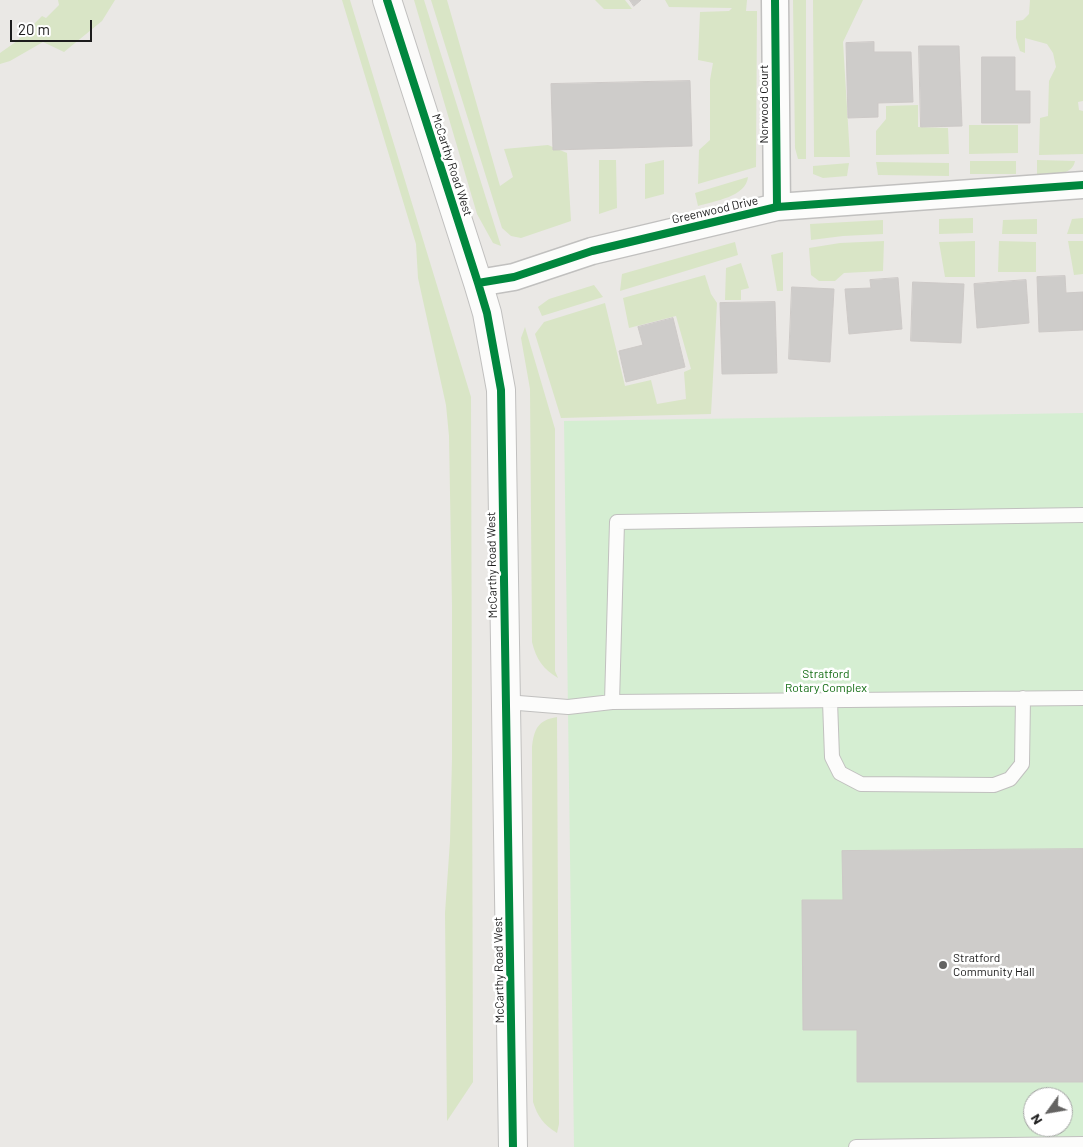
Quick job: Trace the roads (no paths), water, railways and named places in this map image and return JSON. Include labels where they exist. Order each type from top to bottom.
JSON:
[{"type":"street","name":"McCarthy Road West","points":[[387,0],[478,283],[486,313],[501,390],[513,1147]]},
{"type":"street","name":"Norwood Court","points":[[775,0],[777,207]]},
{"type":"street","name":"Greenwood Drive","points":[[478,283],[514,277],[592,250],[777,207],[1083,185]]},
{"type":"lane","points":[[612,702],[617,522],[1083,515]]},
{"type":"lane","points":[[830,701],[832,757],[840,774],[861,784],[994,785],[1010,779],[1022,764],[1023,698]]},
{"type":"lane","points":[[506,702],[568,708],[612,702],[1083,698]]},
{"type":"lane","points":[[856,1147],[1083,1144]]},
{"type":"place","name":"Stratford Community Hall","points":[[943,965]]},
{"type":"park label","name":"Stratford Rotary Complex","points":[[826,681]]}]
